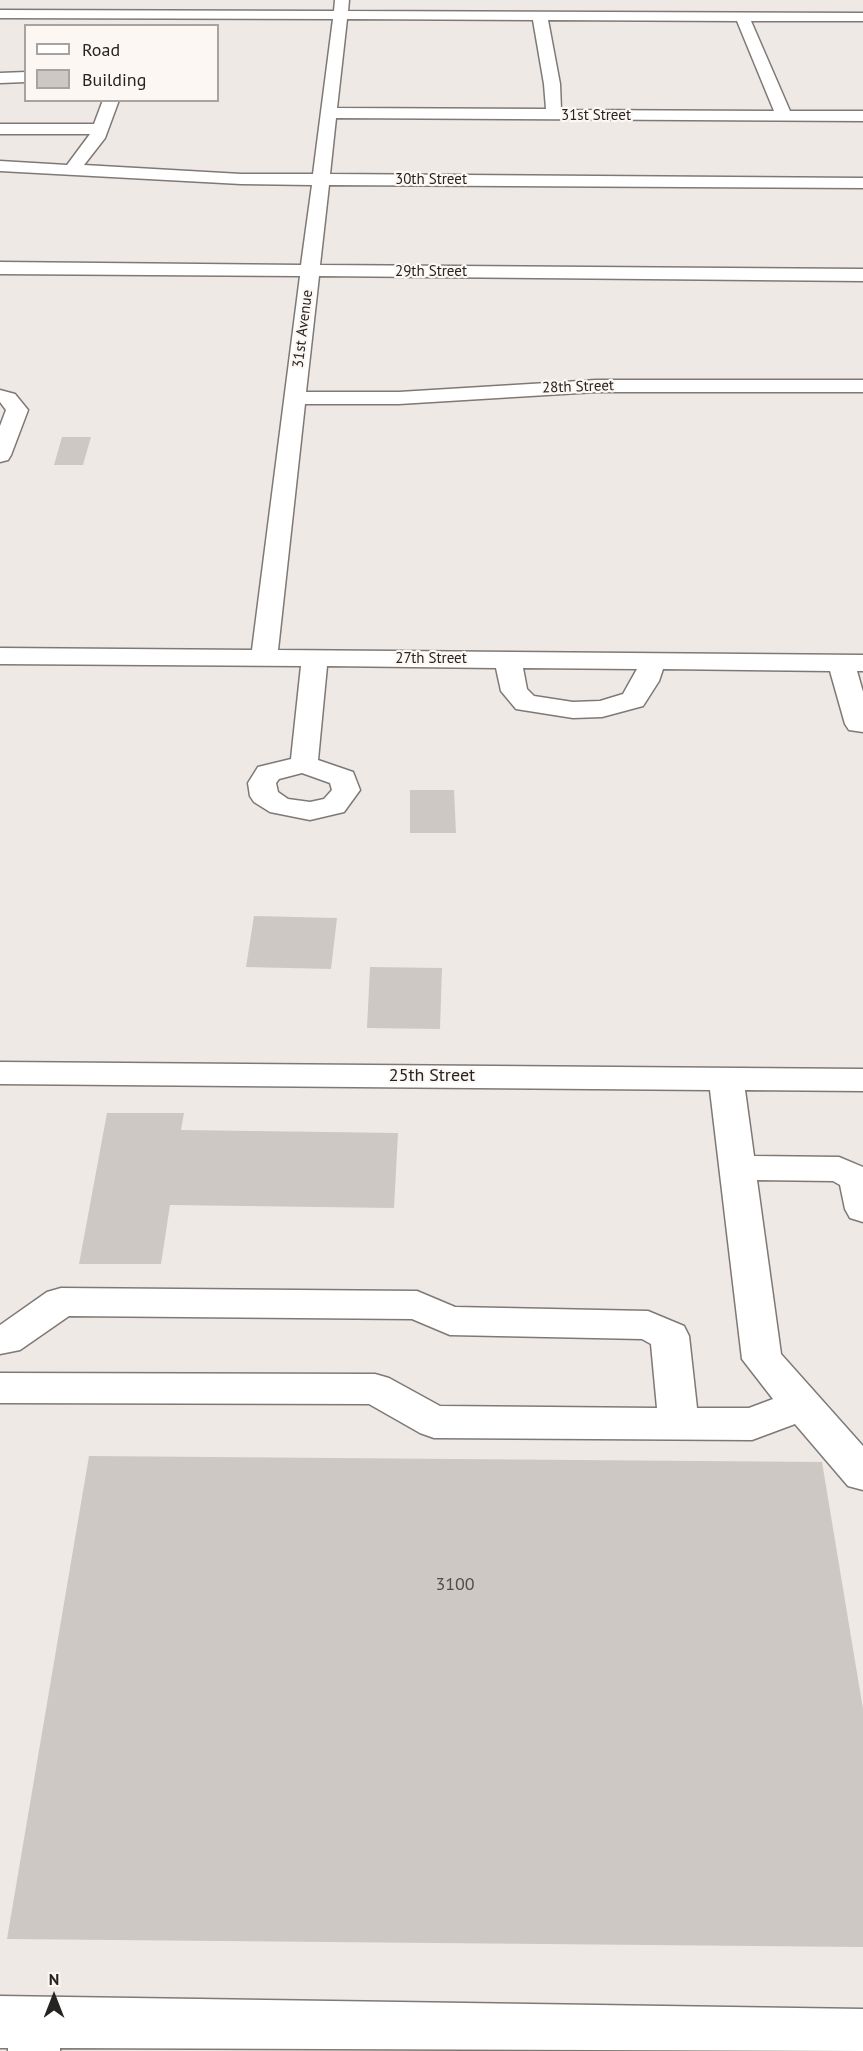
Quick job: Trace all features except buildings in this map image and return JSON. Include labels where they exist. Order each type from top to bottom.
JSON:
[{"type":"street","points":[[0,14],[341,8],[540,17],[863,17]]},
{"type":"street","name":"31st Avenue","points":[[264,658],[341,8]]},
{"type":"street","points":[[540,17],[552,84],[554,116]]},
{"type":"street","points":[[742,17],[784,116]]},
{"type":"street","points":[[0,78],[24,77]]},
{"type":"street","points":[[72,169],[97,138],[110,102]]},
{"type":"street","name":"31st Street","points":[[329,114],[863,116]]},
{"type":"street","points":[[0,129],[100,129]]},
{"type":"street","name":"30th Street","points":[[0,166],[241,179],[863,183]]},
{"type":"street","name":"29th Street","points":[[0,268],[863,275]]},
{"type":"street","name":"28th Street","points":[[294,398],[399,398],[596,386],[863,386]]},
{"type":"street","points":[[0,396],[8,398],[17,410],[0,455]]},
{"type":"street","name":"27th Street","points":[[0,656],[852,663]]},
{"type":"street","points":[[304,764],[315,658]]},
{"type":"street","points":[[508,660],[514,692],[526,703],[573,710],[602,708],[633,700],[646,681],[653,661]]},
{"type":"street","points":[[852,663],[859,724],[863,724]]},
{"type":"street","name":"25th Street","points":[[0,1073],[863,1080]]},
{"type":"street","points":[[726,1078],[762,1359],[863,1474]]},
{"type":"street","points":[[737,1168],[839,1169],[857,1179],[863,1209]]},
{"type":"street","points":[[2,1350],[61,1302],[417,1305],[450,1322],[648,1325],[670,1336],[679,1424]]},
{"type":"street","points":[[0,1388],[375,1389],[434,1422],[752,1424],[802,1404]]},
{"type":"street","points":[[24,2032],[248,2038],[586,2041],[863,2035]]}]
